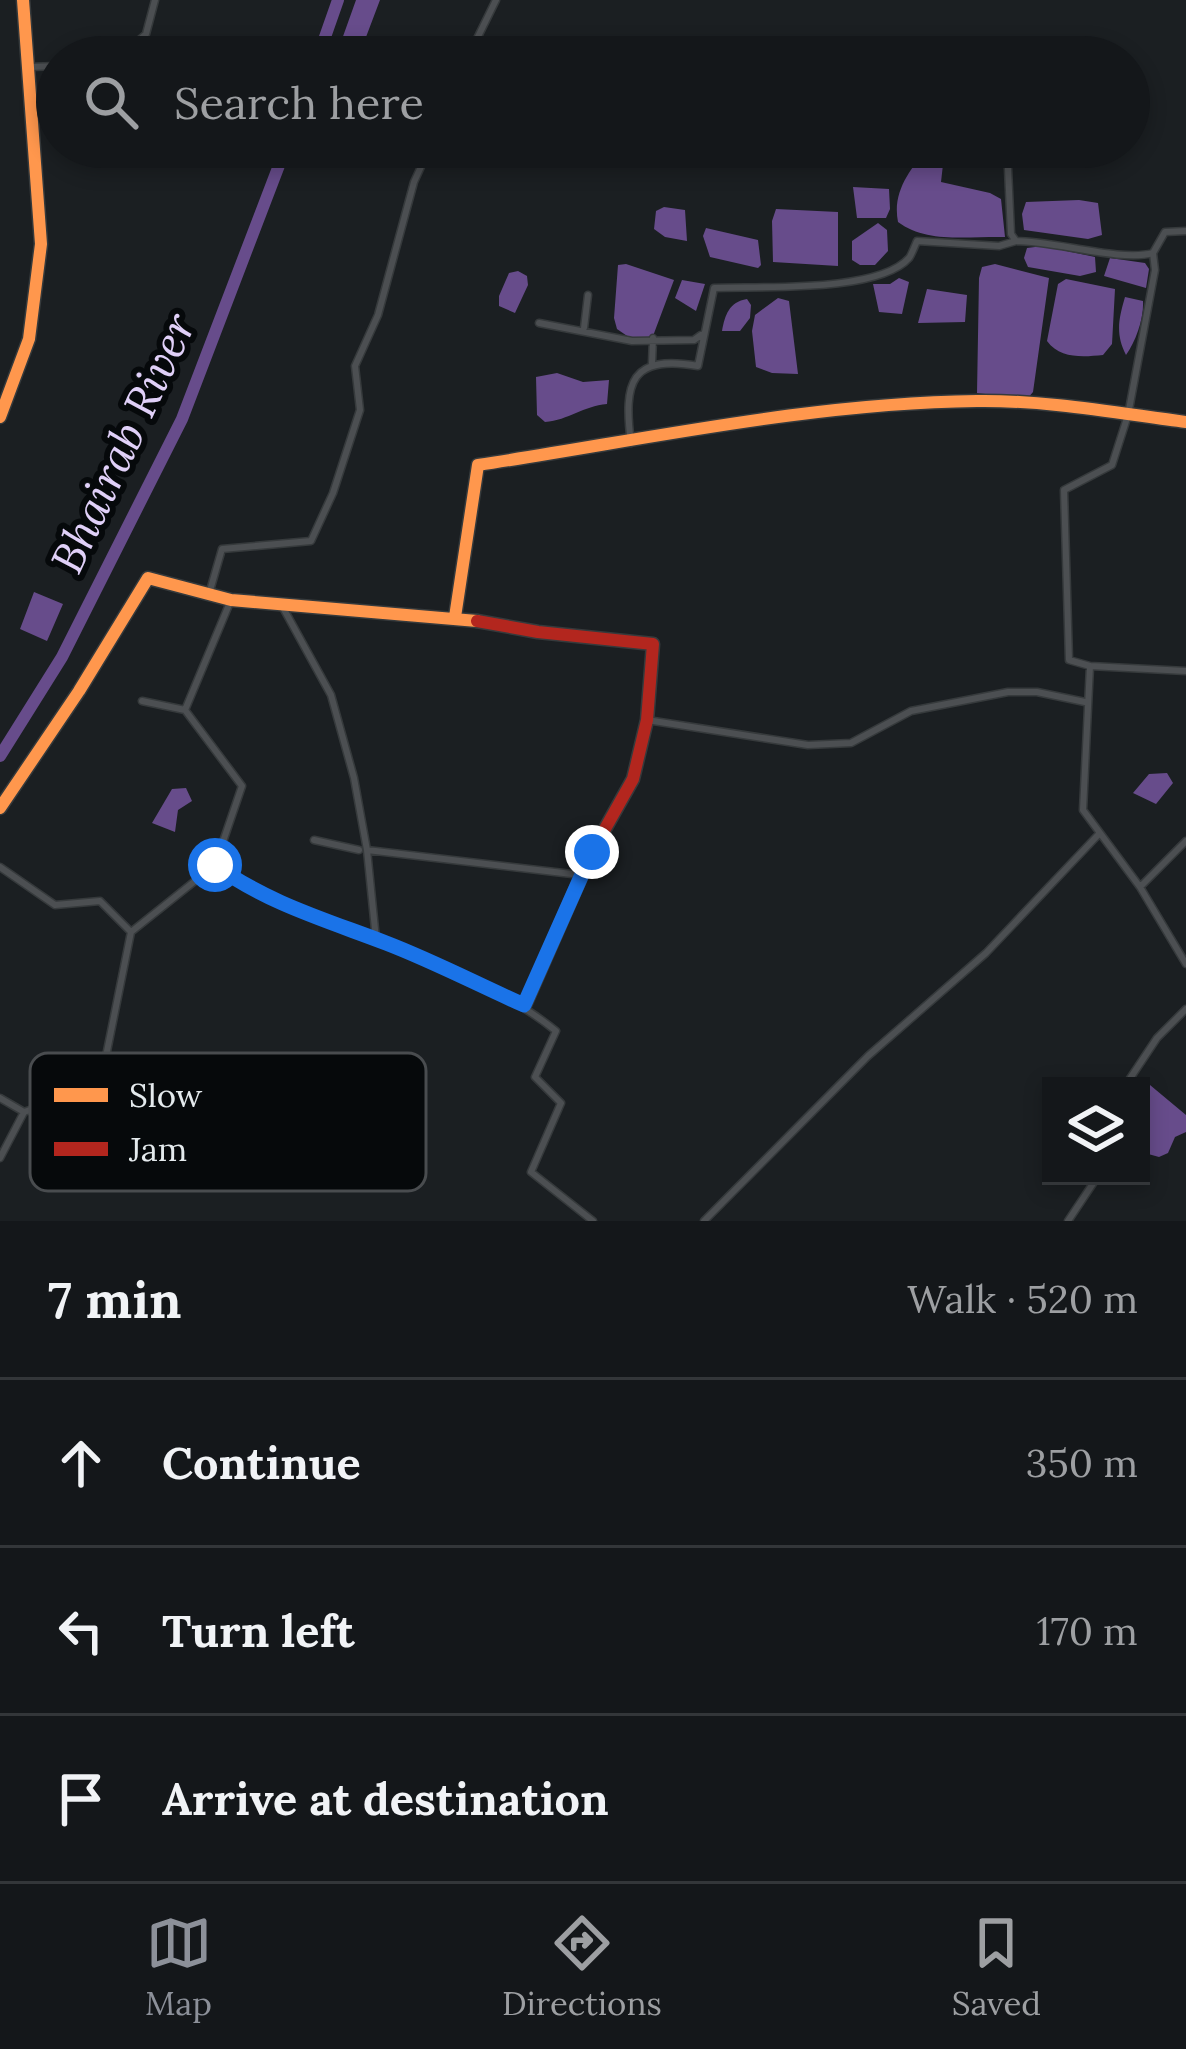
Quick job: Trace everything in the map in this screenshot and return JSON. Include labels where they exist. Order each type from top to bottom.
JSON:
[{"type":"main road","points":[[23,0],[36,154]]},
{"type":"main road","points":[[0,417],[22,361],[37,296],[37,168]]},
{"type":"main road","points":[[455,616],[478,465],[952,401],[1186,422]]},
{"type":"main road","points":[[0,808],[79,692],[148,578],[231,600],[455,616],[538,632],[652,644],[647,720],[633,779],[592,852],[524,1005]]},
{"type":"street","points":[[144,36],[155,0]]},
{"type":"street","points":[[478,36],[496,0]]},
{"type":"street","points":[[30,68],[36,68]]},
{"type":"street","points":[[208,594],[222,549],[311,542],[360,410],[356,366],[377,315],[420,168]]},
{"type":"street","points":[[1008,168],[1011,234],[1016,241]]},
{"type":"street","points":[[1186,231],[1165,232],[1153,253],[1155,270],[1128,415],[1112,464],[1064,490],[1069,660],[1186,671]]},
{"type":"street","points":[[631,443],[628,397],[635,375],[668,360],[698,365],[714,287],[846,284],[892,268],[910,257],[917,241],[999,246],[1016,241],[1067,244],[1138,257],[1153,253]]},
{"type":"street","points":[[584,329],[588,295]]},
{"type":"street","points":[[539,323],[632,341],[694,340],[704,333]]},
{"type":"street","points":[[652,364],[653,338]]},
{"type":"street","points":[[184,710],[231,600]]},
{"type":"street","points":[[280,604],[332,695],[354,778],[376,939]]},
{"type":"street","points":[[1090,665],[1083,810],[1139,887],[1186,964]]},
{"type":"street","points":[[647,720],[808,745],[851,743],[911,711],[1008,692],[1037,692],[1085,702]]},
{"type":"street","points":[[107,1053],[131,932],[215,865],[242,786],[184,710],[142,701]]},
{"type":"street","points":[[704,1221],[868,1056],[986,952],[1099,835]]},
{"type":"street","points":[[314,840],[572,874]]},
{"type":"street","points":[[1139,887],[1186,842]]},
{"type":"street","points":[[215,865],[247,888],[524,1005],[556,1031],[535,1078],[561,1103],[531,1172],[593,1221]]},
{"type":"street","points":[[0,867],[55,905],[100,901],[131,932]]},
{"type":"street","points":[[1131,1077],[1157,1038],[1186,1009]]},
{"type":"street","points":[[0,1098],[25,1112]]},
{"type":"street","points":[[0,1158],[30,1110]]},
{"type":"street","points":[[1068,1221],[1092,1185]]},
{"type":"water","points":[[356,0],[380,0],[366,36],[343,36]]},
{"type":"water","points":[[943,168],[941,182],[1001,199],[1005,237],[935,236],[898,222],[900,191],[909,172]]},
{"type":"water","points":[[853,187],[889,189],[886,218],[857,218]]},
{"type":"water","points":[[1026,202],[1098,203],[1102,235],[1088,239],[1024,230]]},
{"type":"water","points":[[664,207],[685,210],[687,241],[665,237],[654,229],[656,211]]},
{"type":"water","points":[[776,209],[838,212],[838,266],[773,262]]},
{"type":"water","points":[[878,223],[887,230],[888,251],[875,265],[860,265],[852,260],[852,241]]},
{"type":"water","points":[[706,228],[758,240],[761,265],[710,257],[703,236]]},
{"type":"water","points":[[1043,246],[1095,257],[1096,272],[1080,276],[1028,267],[1027,248]]},
{"type":"water","points":[[1110,258],[1145,263],[1149,269],[1146,288],[1104,276]]},
{"type":"water","points":[[995,264],[1049,278],[1033,392],[1027,399],[977,393],[979,278],[982,267]]},
{"type":"water","points":[[618,265],[674,280],[653,336],[633,340],[617,329]]},
{"type":"water","points":[[509,273],[527,276],[528,285],[515,313],[499,306],[499,296]]},
{"type":"water","points":[[899,278],[909,282],[902,314],[879,312],[873,284],[890,284]]},
{"type":"water","points":[[1066,279],[1115,289],[1112,344],[1103,355],[1065,354],[1047,341],[1058,284]]},
{"type":"water","points":[[682,280],[705,284],[696,311],[675,298]]},
{"type":"water","points":[[927,289],[967,295],[965,322],[918,323]]},
{"type":"water","points":[[1125,297],[1143,301],[1139,329],[1126,355],[1119,326]]},
{"type":"water","points":[[778,298],[789,301],[798,374],[756,367],[755,315]]},
{"type":"water","points":[[747,299],[750,318],[740,331],[722,331],[729,310]]},
{"type":"water","points":[[557,373],[583,382],[609,380],[607,404],[545,422],[537,415],[536,377]]},
{"type":"water","points":[[125,421],[135,428],[128,454],[108,449],[113,427],[122,429]]},
{"type":"water","points":[[34,592],[63,604],[47,641],[20,629]]},
{"type":"water","points":[[1167,773],[1173,783],[1156,804],[1133,793],[1149,774]]},
{"type":"water","points":[[186,788],[192,801],[178,810],[175,832],[152,823],[172,789]]},
{"type":"water","points":[[1150,1085],[1186,1115],[1186,1132],[1175,1137],[1168,1153],[1150,1154]]},
{"type":"waterway","name":"Bhairab River","points":[[325,36],[338,0]]},
{"type":"waterway","name":"Bhairab River","points":[[0,756],[62,657],[182,419],[278,168]]},
{"type":"traffic: slow","points":[[0,417],[29,339],[41,244],[23,0]]},
{"type":"traffic: slow","points":[[455,617],[478,465],[727,424],[914,403],[1029,403],[1186,422]]},
{"type":"traffic: slow","points":[[0,808],[148,578],[231,600],[477,621]]},
{"type":"traffic: jam","points":[[477,621],[653,644],[647,720],[633,779],[592,852],[525,1005]]},
{"type":"route","points":[[215,865],[247,888],[318,920],[390,944],[524,1005],[592,852]]}]
